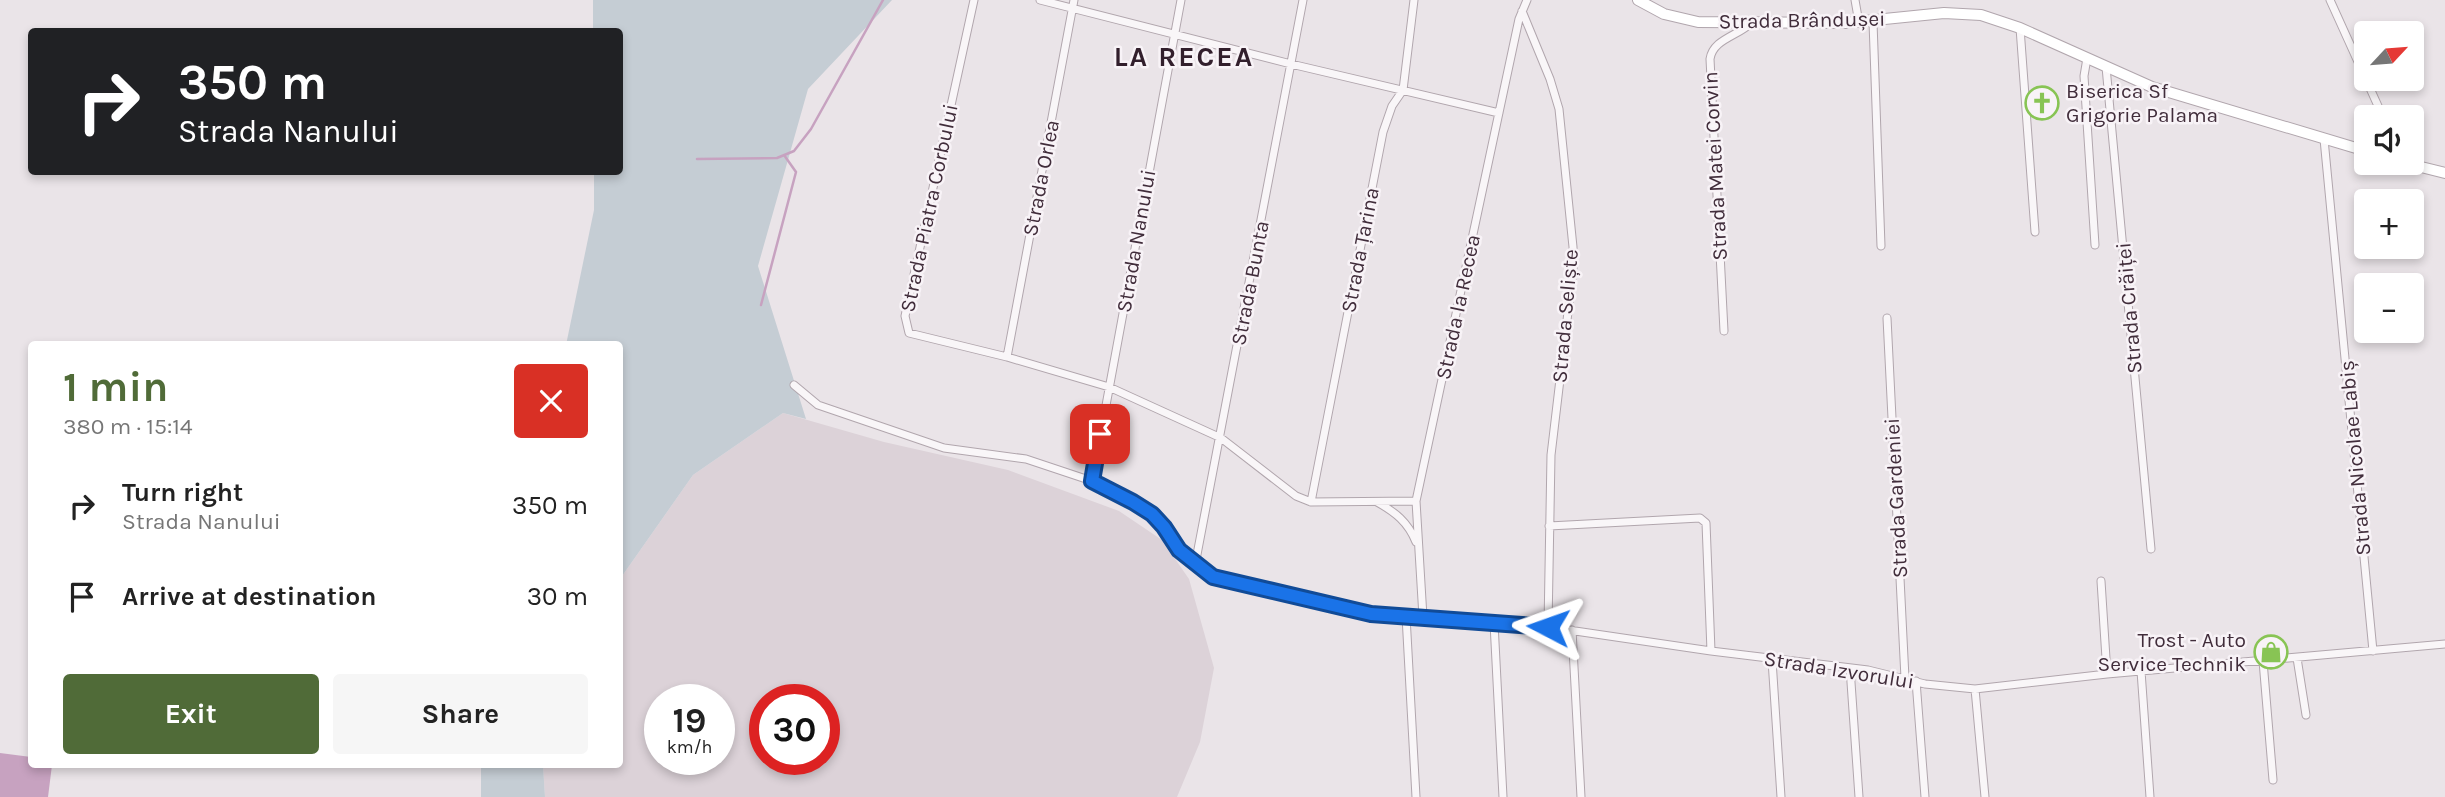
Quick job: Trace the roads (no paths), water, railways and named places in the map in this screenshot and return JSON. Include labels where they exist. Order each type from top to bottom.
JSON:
[{"type":"main road","name":"Strada Brândușei","points":[[1638,0],[1678,18],[1698,22],[1859,23],[1931,14],[1964,13],[1999,19],[2179,96],[2354,148]]},
{"type":"main road","points":[[2424,168],[2445,173]]},
{"type":"street","name":"Strada Piatra Corbului","points":[[974,0],[905,316],[909,333],[1007,357],[1109,387],[1221,438],[1296,496],[1311,502]]},
{"type":"street","points":[[1040,0],[1074,4],[1291,64],[1499,113]]},
{"type":"street","name":"Strada Nanului","points":[[1092,481],[1181,0]]},
{"type":"street","name":"Strada Bunta","points":[[1195,565],[1303,0]]},
{"type":"street","name":"Strada Țarina","points":[[1311,502],[1383,132],[1392,106],[1403,90],[1414,0]]},
{"type":"street","name":"Strada la Recea","points":[[1423,617],[1416,502],[1499,113],[1522,11],[1527,0]]},
{"type":"street","points":[[1855,0],[1859,23]]},
{"type":"street","points":[[2330,0],[2378,105]]},
{"type":"street","name":"Strada Orlea","points":[[1007,357],[1074,4]]},
{"type":"street","name":"Strada Seliște","points":[[1522,11],[1550,79],[1559,109],[1573,247],[1573,270],[1551,455],[1548,627]]},
{"type":"street","points":[[1872,22],[1881,246]]},
{"type":"street","name":"Strada Matei Corvin","points":[[1724,331],[1710,59],[1711,50],[1717,44],[1744,30],[1751,23]]},
{"type":"street","points":[[2020,27],[2035,232]]},
{"type":"street","points":[[2087,58],[2084,76],[2095,244]]},
{"type":"street","name":"Strada Crăiței","points":[[2106,67],[2151,549]]},
{"type":"street","name":"Strada Nicolae Labiș","points":[[2324,139],[2373,651]]},
{"type":"street","name":"Strada Gardeniei","points":[[1887,318],[1905,678]]},
{"type":"street","name":"Strada Izvorului","points":[[794,385],[818,405],[944,449],[1026,459],[1092,481],[1152,514],[1179,550],[1213,577],[1371,614],[1548,627],[1772,660],[1850,668],[1975,689],[2107,674],[2445,644]]},
{"type":"street","points":[[1311,502],[1416,502]]},
{"type":"street","points":[[1376,502],[1394,511],[1403,520],[1419,548]]},
{"type":"street","points":[[1549,526],[1700,518],[1706,523],[1711,651]]},
{"type":"street","points":[[2101,581],[2107,674]]},
{"type":"street","points":[[1406,616],[1416,797]]},
{"type":"street","points":[[1494,623],[1503,797]]},
{"type":"street","points":[[1572,630],[1581,797]]},
{"type":"street","points":[[2297,658],[2306,715]]},
{"type":"street","points":[[1772,660],[1781,797]]},
{"type":"street","points":[[2263,660],[2273,780]]},
{"type":"street","points":[[1850,668],[1859,797]]},
{"type":"street","points":[[2141,671],[2150,797]]},
{"type":"street","points":[[1916,681],[1925,797]]},
{"type":"street","points":[[1975,689],[1986,797]]},
{"type":"waterway","points":[[697,159],[777,158],[794,151],[811,129],[883,0]]},
{"type":"waterway","points":[[761,305],[796,172],[784,155]]},
{"type":"place","name":"Biserica Sf Grigorie Palama","points":[[2042,103]]},
{"type":"place","name":"Trost - Auto Service Technik","points":[[2271,652]]},
{"type":"district","name":"LA RECEA","points":[[1184,56]]}]
